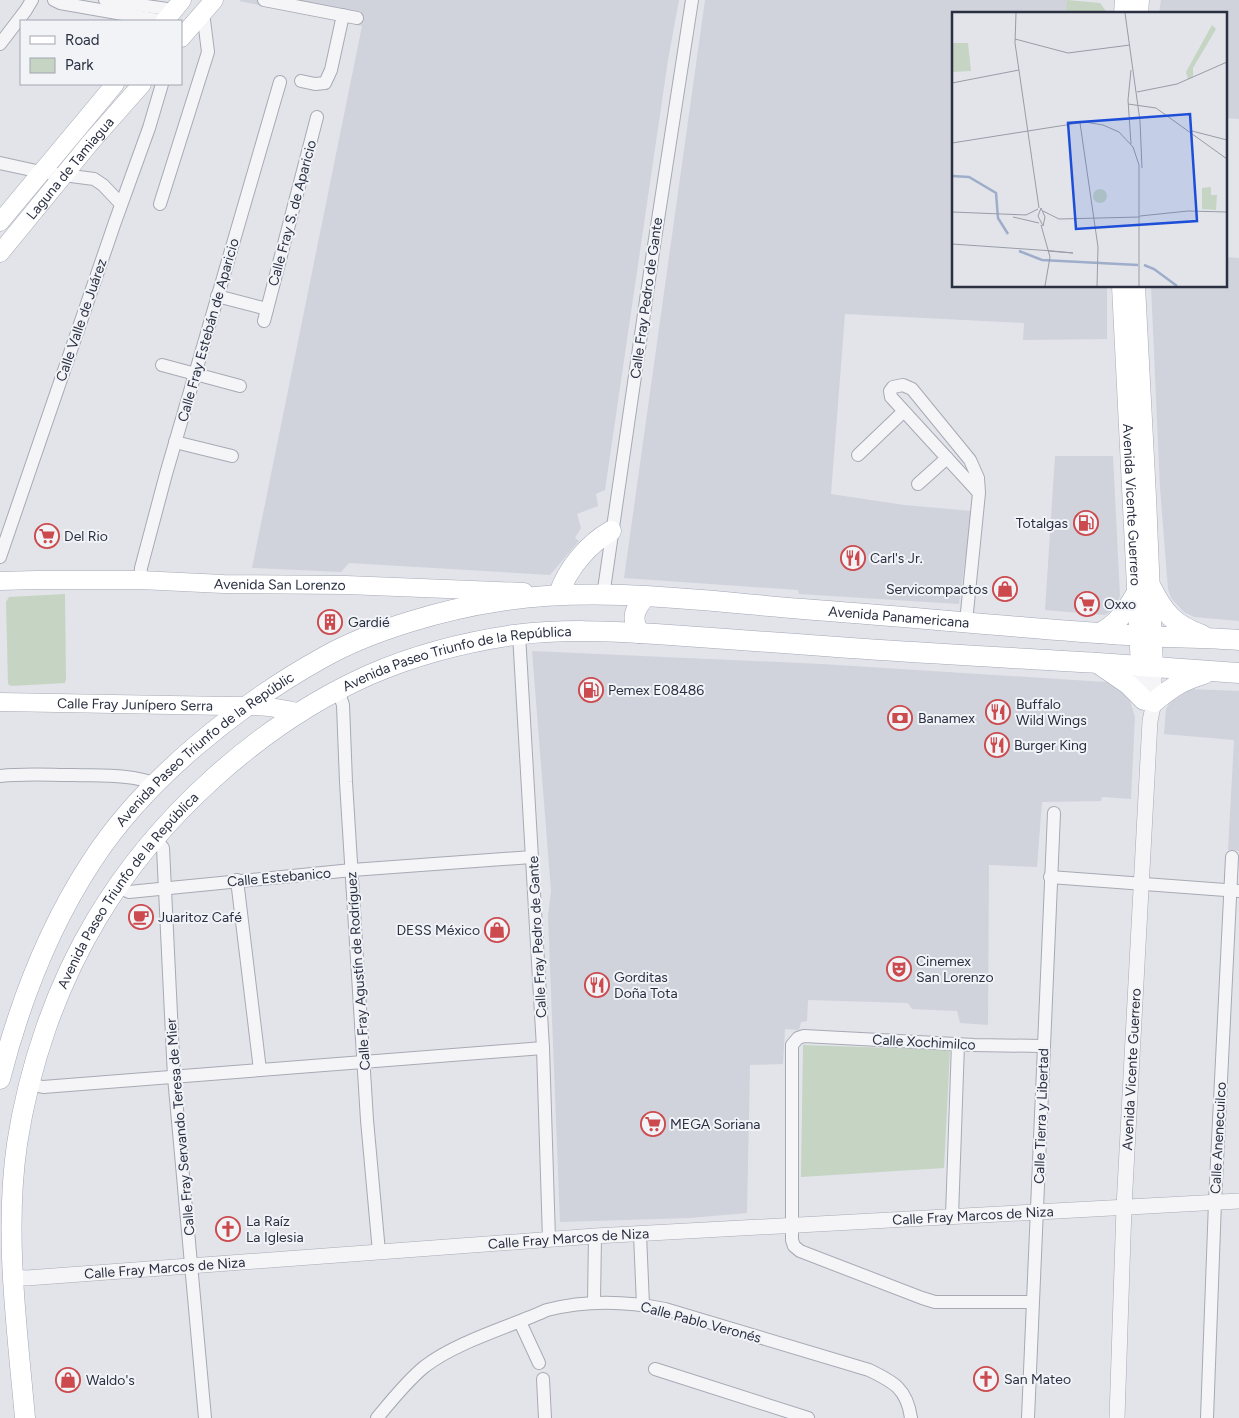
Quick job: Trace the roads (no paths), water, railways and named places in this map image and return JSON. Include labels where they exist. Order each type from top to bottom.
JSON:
[{"type":"main road","points":[[182,37],[209,6]]},
{"type":"main road","name":"Laguna de Tamiagua","points":[[0,222],[114,85]]},
{"type":"main road","name":"Laguna de Tamiagua","points":[[0,253],[141,85]]},
{"type":"main road","name":"Avenida Vicente Guerrero","points":[[1122,288],[1144,591]]},
{"type":"main road","name":"Avenida Vicente Guerrero","points":[[1136,288],[1147,667]]},
{"type":"main road","points":[[559,594],[567,576],[586,551],[596,540],[611,531]]},
{"type":"main road","name":"Avenida San Lorenzo","points":[[0,581],[140,580],[223,584],[355,585],[559,594]]},
{"type":"main road","points":[[1100,633],[1116,624],[1144,591],[1174,621],[1188,630],[1211,638]]},
{"type":"main road","name":"Avenida Panamericana","points":[[559,594],[645,597],[1100,633],[1239,640]]},
{"type":"main road","name":"Avenida Paseo Triunfo de la Repúblic","points":[[0,1079],[17,1017],[30,981],[53,929],[94,859],[121,822],[156,784],[200,743],[250,705],[325,656],[354,642],[390,628],[464,607],[559,594]]},
{"type":"main road","points":[[645,597],[634,615],[635,626],[639,633],[1239,673]]},
{"type":"main road","name":"Avenida Paseo Triunfo de la República","points":[[25,1418],[16,1319],[7,1275],[16,1150],[29,1084],[52,1014],[71,969],[94,923],[117,886],[155,838],[198,794],[231,764],[300,713],[338,690],[371,674],[405,661],[456,646],[519,634],[590,631],[639,633]]},
{"type":"main road","points":[[1098,663],[1128,684],[1149,707],[1184,680],[1213,672]]},
{"type":"main road","name":"Calle Fray Junípero Serra","points":[[0,702],[250,705],[276,707],[300,713]]},
{"type":"main road","points":[[0,1302],[9,1307],[16,1319]]},
{"type":"street","points":[[0,44],[32,0]]},
{"type":"street","points":[[54,0],[171,13]]},
{"type":"street","points":[[105,0],[171,13]]},
{"type":"street","points":[[264,0],[357,18]]},
{"type":"street","name":"Calle Fray Pedro de Gante","points":[[603,596],[611,531],[692,0]]},
{"type":"street","points":[[160,204],[208,52],[209,6]]},
{"type":"street","points":[[301,81],[315,84],[325,83],[331,70],[343,15]]},
{"type":"street","name":"Calle Fray Estebán de Aparicio","points":[[140,580],[141,568],[175,442],[280,82]]},
{"type":"street","name":"Calle Valle de Juárez","points":[[0,556],[149,128],[162,85]]},
{"type":"street","name":"Calle Fray S. de Aparicio","points":[[217,296],[265,315],[317,117]]},
{"type":"street","points":[[0,163],[41,172],[94,179],[104,185],[121,204]]},
{"type":"street","points":[[162,365],[240,386]]},
{"type":"street","points":[[966,622],[979,493],[975,468],[912,389],[903,385],[893,386],[890,391],[891,397],[903,412],[979,493]]},
{"type":"street","points":[[858,455],[903,412]]},
{"type":"street","points":[[175,442],[232,456]]},
{"type":"street","points":[[918,484],[947,458]]},
{"type":"street","name":"Calle Fray Pedro de Gante","points":[[519,634],[543,1048],[549,1239]]},
{"type":"street","name":"Avenida Vicente Guerrero","points":[[1117,1418],[1124,1206],[1149,707],[1147,667]]},
{"type":"street","name":"Calle Fray Agustín de Rodríguez","points":[[338,690],[343,705],[370,1156],[379,1252]]},
{"type":"street","points":[[0,776],[111,776],[146,780],[156,784]]},
{"type":"street","name":"Calle Tierra y Libertad","points":[[1028,1418],[1054,813]]},
{"type":"street","name":"Calle Fray Servando Teresa de Mier","points":[[155,838],[163,848],[174,1077],[205,1418]]},
{"type":"street","name":"Calle Estebanico","points":[[117,886],[129,892],[164,887],[352,870],[532,857]]},
{"type":"street","name":"Calle Anenecuilco","points":[[1207,1418],[1215,1202],[1234,891],[1232,857]]},
{"type":"street","points":[[1050,877],[1234,891]]},
{"type":"street","points":[[237,880],[260,1070]]},
{"type":"street","name":"Calle Xochimilco","points":[[792,1225],[792,1045],[798,1038],[804,1036],[958,1044],[1044,1046]]},
{"type":"street","points":[[952,1216],[958,1044]]},
{"type":"street","points":[[29,1084],[43,1087],[543,1048]]},
{"type":"street","name":"Calle Fray Marcos de Niza","points":[[7,1275],[27,1278],[595,1236],[1239,1200]]},
{"type":"street","points":[[792,1225],[792,1240],[794,1246],[800,1251],[922,1298],[946,1303],[1032,1302]]},
{"type":"street","points":[[640,1234],[643,1305]]},
{"type":"street","points":[[594,1302],[595,1236]]},
{"type":"street","name":"Calle Pablo Veronés","points":[[377,1418],[408,1381],[426,1366],[449,1352],[547,1310],[594,1302],[643,1305],[665,1309],[869,1370],[898,1387],[909,1407],[910,1418]]},
{"type":"street","points":[[520,1322],[539,1362]]},
{"type":"street","points":[[655,1369],[808,1418]]},
{"type":"street","points":[[543,1379],[545,1418]]},
{"type":"place","name":"Totalgas","points":[[1086,523]]},
{"type":"place","name":"Del Rio","points":[[47,536]]},
{"type":"place","name":"Carl's Jr.","points":[[853,558]]},
{"type":"place","name":"Servicompactos","points":[[1005,589]]},
{"type":"place","name":"Oxxo","points":[[1087,604]]},
{"type":"place","name":"Gardié","points":[[330,622]]},
{"type":"place","name":"Pemex E08486","points":[[591,690]]},
{"type":"place","name":"Buffalo Wild Wings","points":[[998,712]]},
{"type":"place","name":"Banamex","points":[[900,718]]},
{"type":"place","name":"Burger King","points":[[997,745]]},
{"type":"place","name":"Juaritoz Café","points":[[141,917]]},
{"type":"place","name":"DESS México","points":[[497,930]]},
{"type":"place","name":"Cinemex San Lorenzo","points":[[899,969]]},
{"type":"place","name":"Gorditas Doña Tota","points":[[597,985]]},
{"type":"place","name":"MEGA Soriana","points":[[653,1124]]},
{"type":"place","name":"La Raíz La Iglesia","points":[[228,1229]]},
{"type":"place","name":"San Mateo","points":[[986,1379]]},
{"type":"place","name":"Waldo's","points":[[68,1380]]}]
